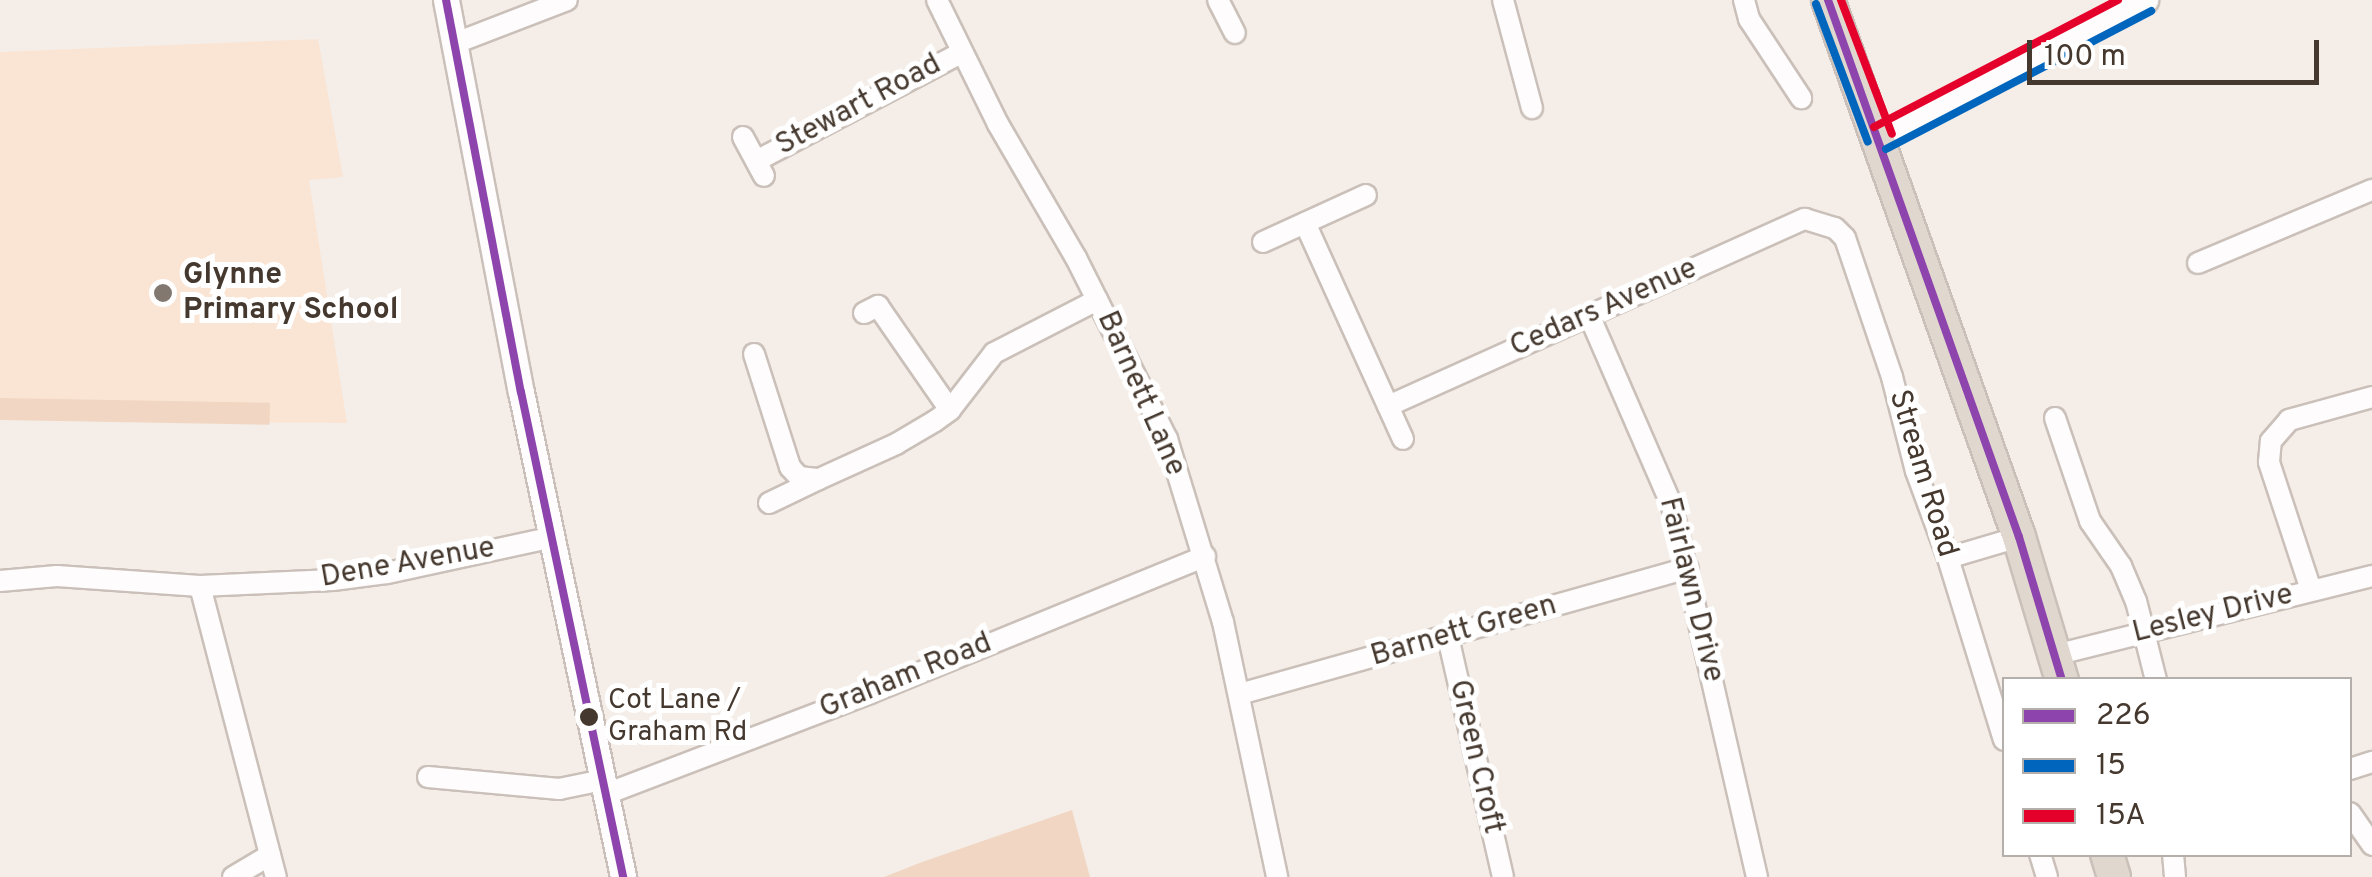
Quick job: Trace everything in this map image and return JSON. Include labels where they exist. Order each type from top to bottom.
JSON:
[{"type":"highway","points":[[1828,0],[2019,537],[2058,668]]},
{"type":"street","points":[[446,0],[623,877]]},
{"type":"street","points":[[453,44],[567,0]]},
{"type":"street","name":"Barnett Lane","points":[[936,0],[1167,439],[1204,556],[1240,694],[1277,877]]},
{"type":"street","points":[[1218,0],[1234,33]]},
{"type":"street","points":[[1503,0],[1532,108]]},
{"type":"street","points":[[1744,0],[1749,19],[1801,98]]},
{"type":"street","points":[[1880,138],[2145,0]]},
{"type":"street","name":"Stewart Road","points":[[743,137],[761,168],[961,53]]},
{"type":"street","points":[[2198,263],[2372,190]]},
{"type":"street","points":[[1263,242],[1366,196]]},
{"type":"street","name":"Cedars Avenue","points":[[1388,406],[1805,219],[1821,220]]},
{"type":"street","name":"Stream Road","points":[[1821,220],[1845,238],[1892,376],[1916,470],[1948,558],[2002,734]]},
{"type":"street","points":[[1305,223],[1402,439]]},
{"type":"street","points":[[768,503],[896,444],[950,410],[994,353],[1097,300]]},
{"type":"street","points":[[864,312],[878,306],[950,410]]},
{"type":"street","name":"Fairlawn Drive","points":[[1588,315],[1645,436],[1672,506],[1757,877]]},
{"type":"street","points":[[754,354],[790,466],[799,477],[818,479]]},
{"type":"street","points":[[2311,590],[2268,462],[2270,440],[2289,420],[2372,397]]},
{"type":"street","points":[[2056,418],[2090,521],[2121,566],[2146,632],[2155,677]]},
{"type":"street","name":"Dene Avenue","points":[[0,581],[57,576],[200,586],[332,580],[387,573],[554,537]]},
{"type":"street","points":[[1948,558],[2019,537]]},
{"type":"street","name":"Graham Road","points":[[428,777],[560,789],[605,787],[887,686],[1204,556]]},
{"type":"street","name":"Barnett Green","points":[[1240,694],[1688,568]]},
{"type":"street","name":"Lesley Drive","points":[[2058,668],[2146,632],[2372,576]]},
{"type":"street","points":[[200,586],[276,877]]},
{"type":"street","name":"Green Croft","points":[[1448,637],[1503,877]]},
{"type":"street","points":[[460,782],[461,759]]},
{"type":"street","points":[[2352,816],[2372,845]]},
{"type":"street","points":[[233,877],[270,855]]},
{"type":"shaded area","name":"Glynne Primary School","points":[[318,39],[343,177],[309,180],[347,423],[0,420],[0,52]]},
{"type":"shaded area","points":[[0,398],[270,403],[270,425],[0,420]]},
{"type":"shaded area","points":[[1072,810],[1090,877],[884,877],[922,862]]},
{"type":"transit line","name":"226","points":[[446,0],[521,392],[623,877]]},
{"type":"transit line","name":"226","points":[[1828,0],[2019,537],[2061,677]]},
{"type":"transit line","name":"15A","points":[[1841,0],[1892,134]]},
{"type":"transit line","name":"15A","points":[[1874,127],[2118,0]]},
{"type":"transit line","name":"15","points":[[1816,4],[1868,142]]},
{"type":"transit line","name":"15","points":[[1886,149],[2151,11]]},
{"type":"place","name":"Glynne Primary School","points":[[163,293]]},
{"type":"place","name":"Cot Lane / Graham Rd","points":[[589,717]]}]
